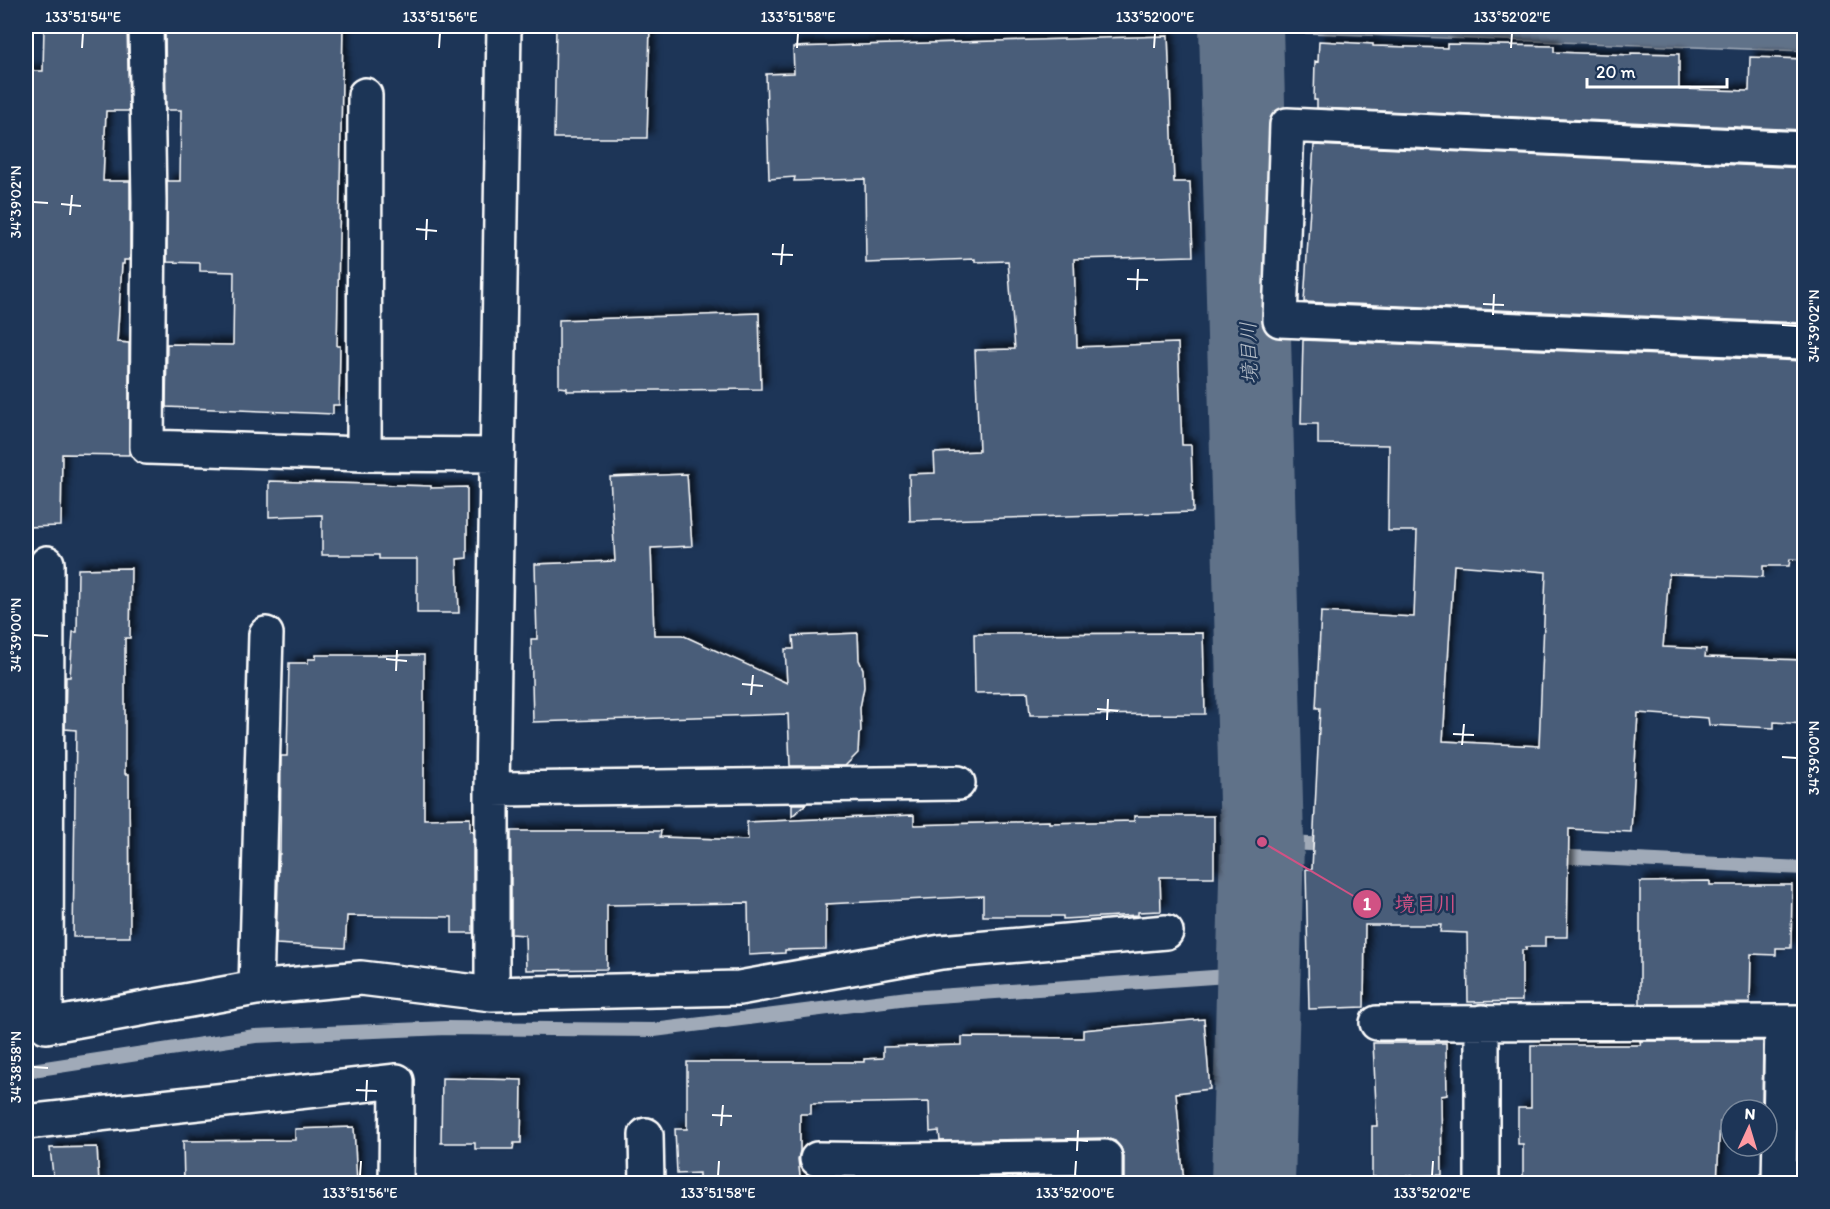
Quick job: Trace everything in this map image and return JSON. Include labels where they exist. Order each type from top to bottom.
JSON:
[{"type":"street","points":[[146,26],[149,202],[147,447],[364,454],[497,455]]},
{"type":"street","points":[[492,994],[492,789],[504,26]]},
{"type":"street","points":[[364,454],[365,95]]},
{"type":"street","points":[[1804,150],[1287,125],[1280,320],[1804,342]]},
{"type":"street","points":[[47,563],[46,1026],[255,988],[361,978],[492,994],[739,988],[941,952],[1166,932]]},
{"type":"street","points":[[255,988],[266,634]]},
{"type":"street","points":[[492,789],[958,783]]},
{"type":"street","points":[[1482,1022],[1482,1184]]},
{"type":"street","points":[[1377,1023],[1793,1022],[1779,1184]]},
{"type":"street","points":[[26,1122],[397,1081],[396,1184]]},
{"type":"street","points":[[646,1135],[647,1184]]},
{"type":"street","points":[[817,1159],[903,1172],[1105,1157],[1105,1184]]},
{"type":"water","points":[[1241,26],[1804,26],[1804,51],[1307,33]]},
{"type":"building","points":[[44,26],[127,26],[129,111],[106,111],[103,181],[130,181],[130,260],[124,260],[122,264],[117,342],[129,343],[129,455],[62,454],[61,526],[26,527],[26,71],[43,71]]},
{"type":"building","points":[[165,26],[343,26],[337,346],[340,346],[339,405],[333,405],[333,414],[166,407],[167,344],[233,345],[234,272],[200,271],[200,263],[167,262],[167,181],[180,181],[181,110],[166,110]]},
{"type":"building","points":[[556,26],[650,26],[647,138],[554,138]]},
{"type":"building","points":[[1168,36],[1174,182],[1190,182],[1193,256],[1074,259],[1077,347],[1178,343],[1182,445],[1191,445],[1193,512],[910,521],[909,474],[935,473],[934,453],[979,451],[975,350],[1015,349],[1008,261],[975,262],[975,259],[866,263],[865,179],[794,181],[795,177],[769,179],[766,74],[794,73],[793,47]]},
{"type":"building","points":[[1319,41],[1373,44],[1373,46],[1447,48],[1447,44],[1554,46],[1554,52],[1679,54],[1679,89],[1749,91],[1750,57],[1804,59],[1804,130],[1317,108],[1317,100],[1314,100],[1315,61],[1318,62]]},
{"type":"building","points":[[1314,145],[1804,168],[1804,323],[1304,302]]},
{"type":"building","points":[[759,313],[761,389],[567,391],[567,388],[559,387],[559,320]]},
{"type":"building","points":[[1303,340],[1804,361],[1804,560],[1790,559],[1789,566],[1763,566],[1763,577],[1669,574],[1663,647],[1706,649],[1705,657],[1804,660],[1804,724],[1774,722],[1774,728],[1709,725],[1708,718],[1638,713],[1631,832],[1569,829],[1567,937],[1545,937],[1545,947],[1526,947],[1526,950],[1522,950],[1522,1001],[1468,1002],[1467,933],[1440,932],[1441,925],[1365,925],[1364,1007],[1309,1009],[1306,869],[1312,869],[1320,708],[1316,708],[1321,612],[1414,617],[1417,531],[1388,531],[1389,445],[1318,444],[1318,424],[1301,424]],"holes":[[[1454,565],[1546,572],[1539,746],[1443,741]]]},
{"type":"building","points":[[687,474],[692,546],[651,548],[654,635],[682,635],[787,683],[785,649],[794,649],[793,636],[858,633],[859,660],[863,669],[864,687],[860,708],[861,732],[858,753],[845,766],[790,766],[788,714],[533,722],[531,639],[537,639],[535,564],[615,561],[610,477]]},
{"type":"building","points":[[269,481],[431,486],[431,488],[467,487],[467,558],[457,559],[459,613],[417,613],[417,559],[379,559],[379,555],[322,555],[322,515],[269,517]]},
{"type":"building","points":[[131,568],[130,638],[125,638],[125,774],[129,774],[130,937],[73,937],[76,730],[65,729],[66,677],[70,677],[73,632],[77,632],[78,569]]},
{"type":"building","points":[[1203,633],[1205,714],[1030,715],[1028,692],[975,693],[974,634]]},
{"type":"building","points":[[316,655],[424,655],[424,819],[470,818],[470,831],[473,831],[473,933],[452,933],[452,917],[347,916],[345,948],[276,944],[281,756],[287,756],[289,663],[308,663],[308,659],[316,659]]},
{"type":"building","points":[[792,804],[806,804],[792,816]]},
{"type":"building","points":[[914,815],[914,825],[1134,821],[1134,816],[1214,816],[1214,877],[1160,877],[1161,911],[1138,912],[1138,915],[1063,919],[1063,916],[983,916],[983,896],[826,904],[826,949],[785,950],[785,953],[749,955],[748,903],[607,905],[607,969],[526,970],[525,935],[511,934],[511,831],[661,831],[660,837],[748,840],[747,822]]},
{"type":"building","points":[[1710,881],[1710,885],[1792,885],[1791,948],[1776,948],[1776,955],[1751,954],[1750,1003],[1640,1004],[1640,882]]},
{"type":"building","points":[[1204,1019],[1210,1089],[1176,1093],[1184,1184],[1124,1184],[1124,1157],[1121,1148],[1115,1141],[1105,1138],[940,1141],[939,1131],[930,1132],[929,1102],[811,1104],[811,1114],[800,1114],[798,1159],[801,1184],[699,1184],[699,1173],[677,1174],[675,1129],[687,1129],[687,1062],[864,1062],[864,1059],[883,1058],[883,1047],[962,1045],[962,1037],[1083,1038],[1083,1030]]},
{"type":"building","points":[[1640,1041],[1763,1041],[1762,1098],[1719,1098],[1717,1184],[1523,1184],[1523,1144],[1518,1144],[1518,1108],[1531,1108],[1531,1045],[1641,1045]]},
{"type":"building","points":[[1800,1041],[1804,1041],[1804,1119],[1799,1119]]},
{"type":"building","points":[[1373,1043],[1446,1043],[1447,1095],[1441,1096],[1442,1175],[1372,1177],[1372,1126],[1377,1126]]},
{"type":"building","points":[[442,1078],[522,1080],[521,1143],[514,1143],[513,1149],[475,1149],[475,1143],[441,1143]]},
{"type":"building","points":[[354,1127],[357,1184],[184,1184],[183,1141],[295,1140],[295,1129]]},
{"type":"building","points":[[97,1147],[99,1184],[54,1184],[50,1148]]},
{"type":"building","points":[[1086,1176],[1086,1184],[940,1184],[940,1178]]},
{"type":"waterway","name":"境目川","points":[[1241,26],[1262,842],[1253,1184]]},
{"type":"waterway","points":[[1262,842],[1332,845]]},
{"type":"waterway","points":[[1552,856],[1804,868]]},
{"type":"waterway","points":[[26,1071],[255,1036],[447,1028],[654,1030],[908,998],[1257,974]]},
{"type":"place","name":"境目川","points":[[1262,842]]}]
